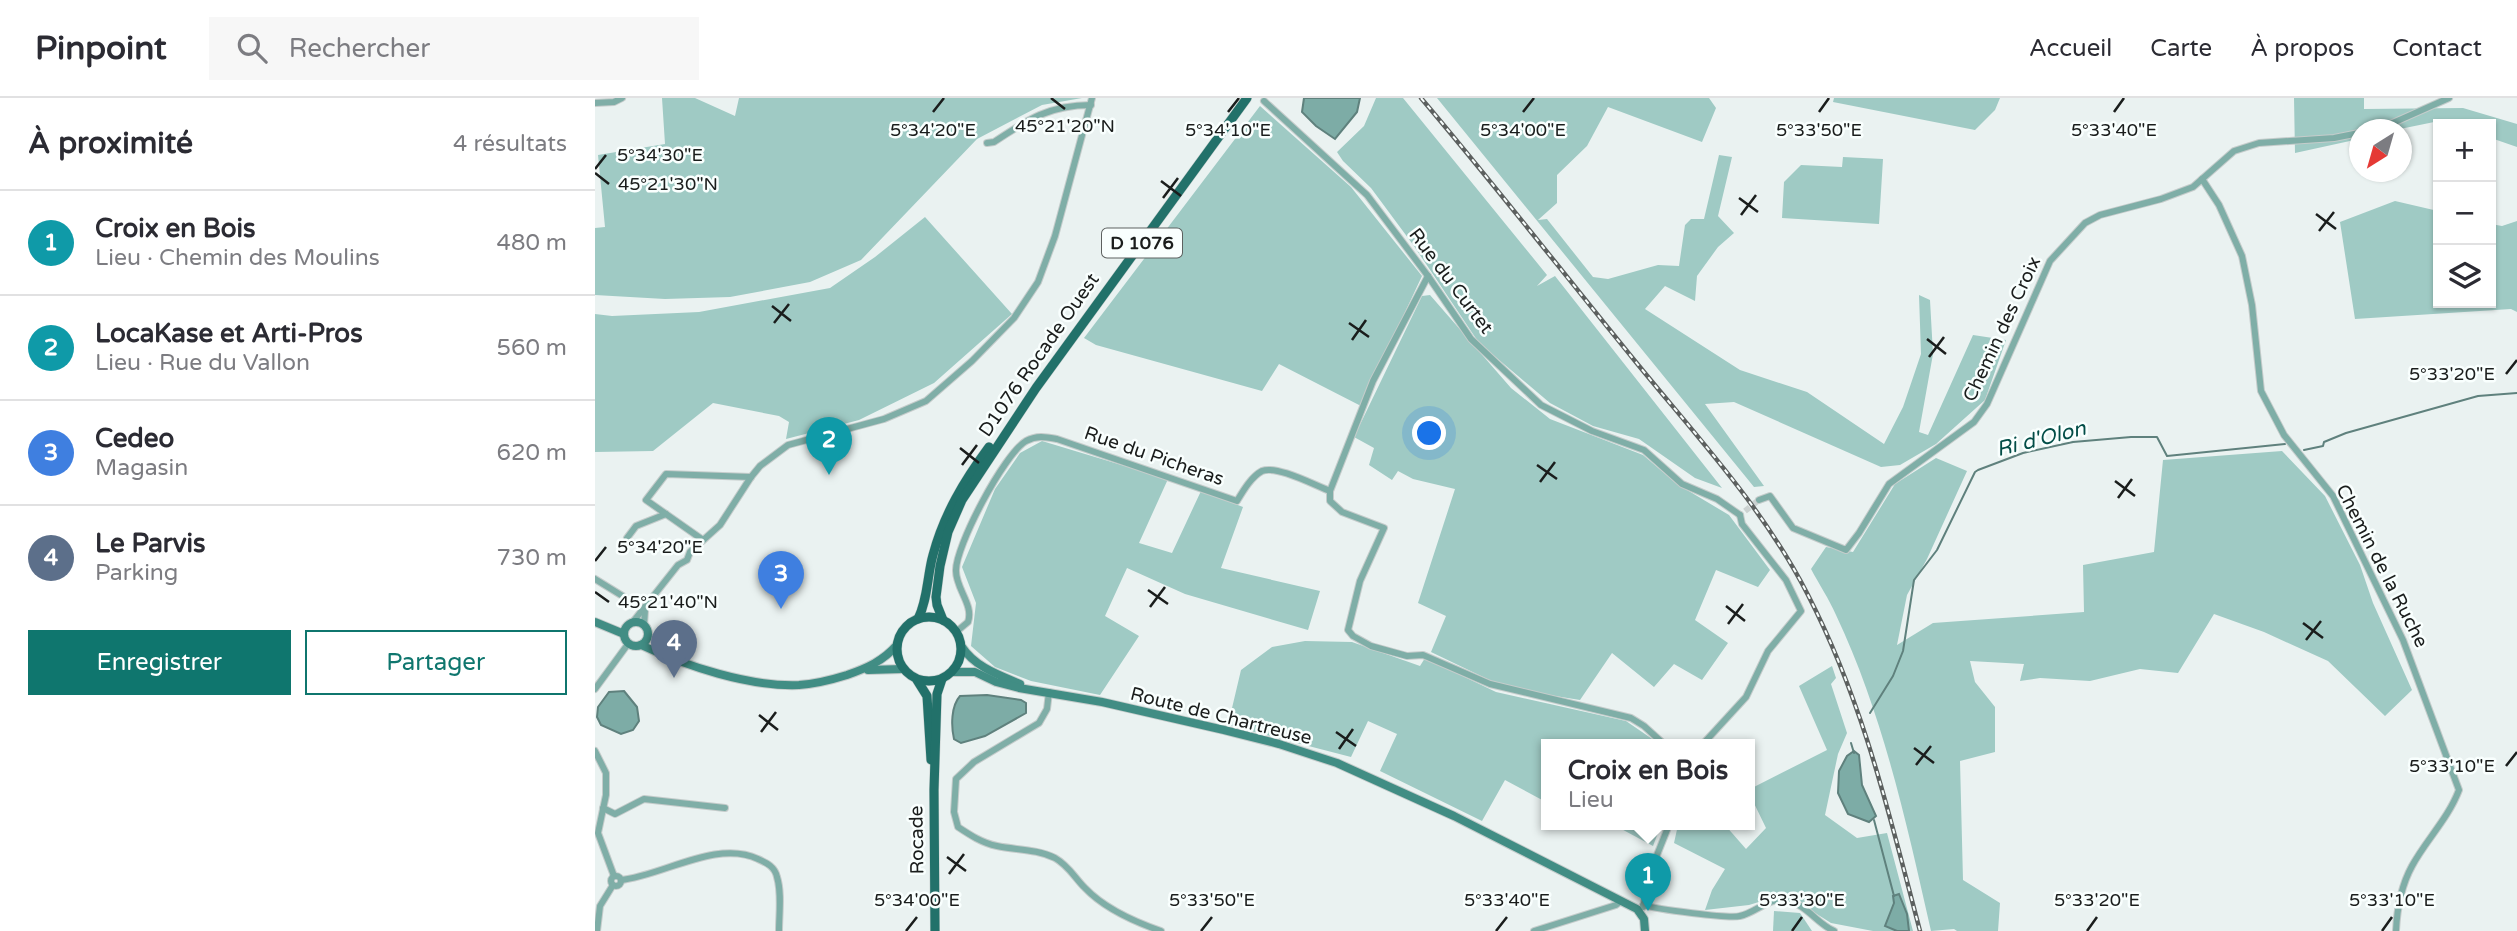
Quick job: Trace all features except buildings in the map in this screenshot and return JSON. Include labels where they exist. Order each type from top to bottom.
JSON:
[{"type":"main road","name":"D1076 Rocade Ouest","points":[[943,620],[936,597],[944,547],[954,515],[974,480],[1035,388],[1247,98]]},
{"type":"main road","name":"D 1076","points":[[918,619],[924,607],[929,569],[937,540],[954,499],[967,477],[1035,388]]},
{"type":"main road","points":[[595,622],[624,634],[628,644],[641,645],[722,674],[777,684],[824,682],[862,670],[885,659],[908,625],[918,619],[935,617],[943,620],[956,632],[962,647],[953,672],[942,679],[926,682],[918,680],[903,669],[897,645]]},
{"type":"main road","points":[[624,634],[630,624]]},
{"type":"main road","points":[[609,627],[644,625],[647,635],[661,653]]},
{"type":"main road","points":[[641,645],[647,635]]},
{"type":"main road","name":"Route de Chartreuse","points":[[962,647],[969,657],[988,670],[1033,689]]},
{"type":"main road","points":[[862,670],[903,669]]},
{"type":"main road","name":"Route de Chartreuse","points":[[953,672],[975,672],[1007,685],[1235,733],[1337,763],[1454,816],[1621,901],[1642,908]]},
{"type":"main road","name":"Rocade","points":[[935,931],[934,790],[937,694],[942,679]]},
{"type":"main road","name":"Rocade","points":[[918,680],[927,696],[934,790]]},
{"type":"main road","points":[[1642,908],[1645,931]]},
{"type":"street","points":[[595,103],[614,102],[622,98]]},
{"type":"street","points":[[2402,119],[2449,98]]},
{"type":"street","name":"Rue du Curtet","points":[[1264,101],[1367,195],[1471,339],[1541,405],[1591,431],[1644,450],[1682,484],[1743,513],[1742,524],[1786,580],[1801,611],[1768,651],[1746,697],[1708,739]]},
{"type":"street","points":[[630,624],[677,565],[687,560],[702,540],[720,525],[760,466],[788,444],[884,419],[926,401],[972,361],[1014,317],[1038,282],[1055,236],[1091,102],[1067,105],[1027,119],[994,142],[988,143]]},
{"type":"street","name":"Chemin des Croix","points":[[1759,500],[1770,496],[1793,528],[1846,550],[1889,484],[1974,422],[1987,404],[2050,261],[2085,223],[2100,215],[2161,199],[2193,187],[2214,165],[2234,151],[2259,143],[2349,135]]},
{"type":"street","name":"Chemin de la Ruche","points":[[2202,179],[2219,205],[2242,256],[2252,306],[2261,391],[2284,435],[2333,496],[2403,640],[2459,790],[2453,805],[2412,866],[2401,894],[2396,931]]},
{"type":"street","points":[[1330,491],[1373,381],[1428,276]]},
{"type":"street","name":"Rue du Picheras","points":[[956,632],[970,617],[957,581],[957,559],[997,476],[1015,450],[1028,440],[1035,437],[1057,439],[1237,500],[1248,483],[1262,471],[1277,470],[1330,491],[1330,501],[1342,512],[1384,528],[1360,580],[1348,630],[1353,636],[1371,646],[1407,656],[1423,655],[1490,684],[1632,718],[1658,739]]},
{"type":"street","points":[[702,540],[646,500],[666,474],[751,477]]},
{"type":"street","points":[[627,538],[636,526],[666,514]]},
{"type":"street","points":[[595,579],[629,600]]},
{"type":"street","points":[[644,625],[645,607]]},
{"type":"street","points":[[595,689],[628,644]]},
{"type":"street","points":[[1049,692],[1047,709],[1039,723],[974,762],[956,779],[954,811],[958,827],[995,846],[1045,853],[1070,868],[1085,888],[1117,911],[1160,931]]},
{"type":"street","points":[[595,751],[607,773],[599,833],[614,876],[611,880],[613,885],[600,906],[597,931]]},
{"type":"street","points":[[603,808],[615,814],[644,800],[725,808]]},
{"type":"street","points":[[1667,830],[1655,860],[1642,908],[1738,917],[1765,904],[1783,900],[1805,908],[1834,931]]},
{"type":"street","points":[[614,876],[621,880],[633,879],[700,857],[747,853],[768,863],[777,874],[779,931]]},
{"type":"street","points":[[613,885],[618,886],[621,880]]},
{"type":"street","points":[[1534,931],[1616,905],[1621,901]]},
{"type":"shaded area","points":[[662,98],[695,98],[735,116],[739,98],[1082,98],[1042,105],[977,139],[861,260],[810,282],[730,297],[665,299],[595,295],[595,228],[605,227],[598,155],[665,144]]},
{"type":"shaded area","points":[[1304,98],[1360,98],[1357,112],[1335,139],[1302,112]]},
{"type":"shaded area","points":[[1376,98],[1403,98],[1547,275],[1537,286],[1555,276],[1722,488],[1695,478],[1639,439],[1593,426],[1550,403],[1479,343],[1414,246],[1371,188],[1337,152],[1364,126]]},
{"type":"shaded area","points":[[1437,98],[1709,98],[1716,108],[1702,142],[1608,107],[1587,146],[1557,175],[1557,203],[1538,220],[1547,219],[1593,277],[1608,279],[1658,265],[1679,266],[1685,225],[1691,219],[1704,219],[1719,155],[1732,157],[1718,216],[1734,233],[1718,247],[1697,276],[1695,301],[1665,286],[1645,309],[1740,370],[1807,392],[1884,444],[1903,407],[1921,354],[1919,295],[1930,300],[1933,354],[1919,432],[1928,435],[1973,335],[2006,340],[1985,400],[1936,444],[1900,465],[1881,467],[1734,402],[1705,404],[1764,486],[1754,487]]},
{"type":"shaded area","points":[[1834,98],[2000,98],[1995,110],[1975,130],[1833,102]]},
{"type":"shaded area","points":[[2294,98],[2364,98],[2364,109],[2463,108],[2517,124],[2517,147],[2496,140],[2496,119],[2433,119],[2433,122],[2412,127],[2412,119],[2349,119],[2349,141],[2295,153]]},
{"type":"shaded area","points":[[1260,106],[1351,187],[1422,276],[1361,406],[1279,364],[1262,391],[1096,345],[1084,338]]},
{"type":"shaded area","points":[[1843,157],[1883,159],[1879,224],[1782,218],[1784,182],[1801,165],[1842,167]]},
{"type":"shaded area","points":[[2395,201],[2433,210],[2433,308],[2496,308],[2496,225],[2502,226],[2517,221],[2517,312],[2511,309],[2355,319],[2340,222]]},
{"type":"shaded area","points":[[925,217],[1012,314],[934,383],[859,420],[786,439],[789,422],[779,416],[713,403],[653,451],[595,452],[595,314],[612,316],[699,312],[830,288],[875,257]]},
{"type":"shaded area","points":[[1430,295],[1511,388],[1550,419],[1643,455],[1677,484],[1729,515],[1770,570],[1758,587],[1716,570],[1695,620],[1728,643],[1702,680],[1674,664],[1654,687],[1612,653],[1580,700],[1506,688],[1431,652],[1446,616],[1418,603],[1455,489],[1413,479],[1398,471],[1392,480],[1369,465],[1374,448],[1354,437],[1422,296]]},
{"type":"shaded area","points":[[1042,441],[1168,479],[1139,543],[1172,553],[1201,491],[1243,507],[1221,568],[1320,591],[1308,630],[1185,594],[1127,568],[1105,616],[1139,636],[1100,695],[1031,681],[995,667],[971,646],[976,603],[962,567],[995,489],[1020,453]]},
{"type":"shaded area","points":[[2282,451],[2325,496],[2360,565],[2373,603],[2412,690],[2385,716],[2328,661],[2264,632],[2214,614],[2178,673],[2140,669],[2090,681],[2040,678],[2020,681],[2024,664],[1970,661],[1975,682],[1995,707],[1995,752],[1960,761],[1963,880],[2000,903],[1998,931],[1931,931],[1903,811],[1867,691],[1833,609],[1811,569],[1826,547],[1853,552],[1895,484],[1936,458],[1967,471],[1927,559],[1907,595],[1897,645],[1933,623],[2084,612],[2083,565],[2154,552],[2163,460]]},
{"type":"shaded area","points":[[1305,641],[1352,642],[1420,666],[1425,658],[1496,692],[1626,721],[1652,739],[1541,739],[1541,799],[1505,780],[1482,821],[1380,771],[1397,734],[1368,721],[1351,757],[1228,725],[1241,670],[1272,647]]},
{"type":"shaded area","points":[[1832,666],[1836,678],[1831,684],[1847,733],[1838,754],[1825,815],[1857,838],[1887,833],[1913,931],[1873,931],[1831,923],[1785,894],[1749,905],[1705,910],[1712,890],[1725,869],[1674,843],[1677,830],[1729,830],[1746,849],[1766,828],[1755,805],[1755,786],[1827,750],[1799,686]]},
{"type":"shaded area","points":[[624,691],[637,707],[639,721],[633,730],[621,734],[601,725],[597,717],[598,707],[609,692]]},
{"type":"shaded area","points":[[987,695],[1021,700],[1026,703],[1026,713],[985,736],[961,743],[954,739],[953,716],[960,696]]},
{"type":"shaded area","points":[[1854,751],[1859,755],[1862,785],[1876,816],[1869,822],[1848,814],[1838,793],[1839,771],[1847,756]]},
{"type":"shaded area","points":[[1623,830],[1659,830],[1653,846]]},
{"type":"shaded area","points":[[1899,894],[1907,914],[1909,931],[1897,931],[1885,926],[1894,903],[1893,896]]},
{"type":"shaded area","points":[[1774,911],[1800,913],[1812,931],[1773,931]]},
{"type":"waterway","name":"Ri d'Olon","points":[[2304,450],[2323,446],[2324,442],[2346,433],[2478,396],[2517,393]]},
{"type":"waterway","name":"Ri d'Olon","points":[[1870,713],[1893,676],[1903,651],[1914,580],[1937,550],[1978,470],[2023,453],[2073,442],[2131,437],[2157,437],[2167,456],[2285,444]]},
{"type":"waterway","name":"Ri d'Olon","points":[[1851,743],[1854,753]]},
{"type":"waterway","name":"Ri d'Olon","points":[[1874,820],[1894,896]]},
{"type":"tunnel","points":[[1745,511],[1759,500]]},
{"type":"railway","points":[[1421,98],[1728,474],[1771,532],[1790,563],[1828,636],[1860,718],[1886,802],[1920,931]]},
{"type":"place","name":"LocaKase et Arti-Pros","points":[[829,475]]},
{"type":"place","name":"Cedeo","points":[[781,609]]},
{"type":"place","name":"Le Parvis","points":[[674,678]]},
{"type":"place","name":"Croix en Bois","points":[[1648,911]]}]
